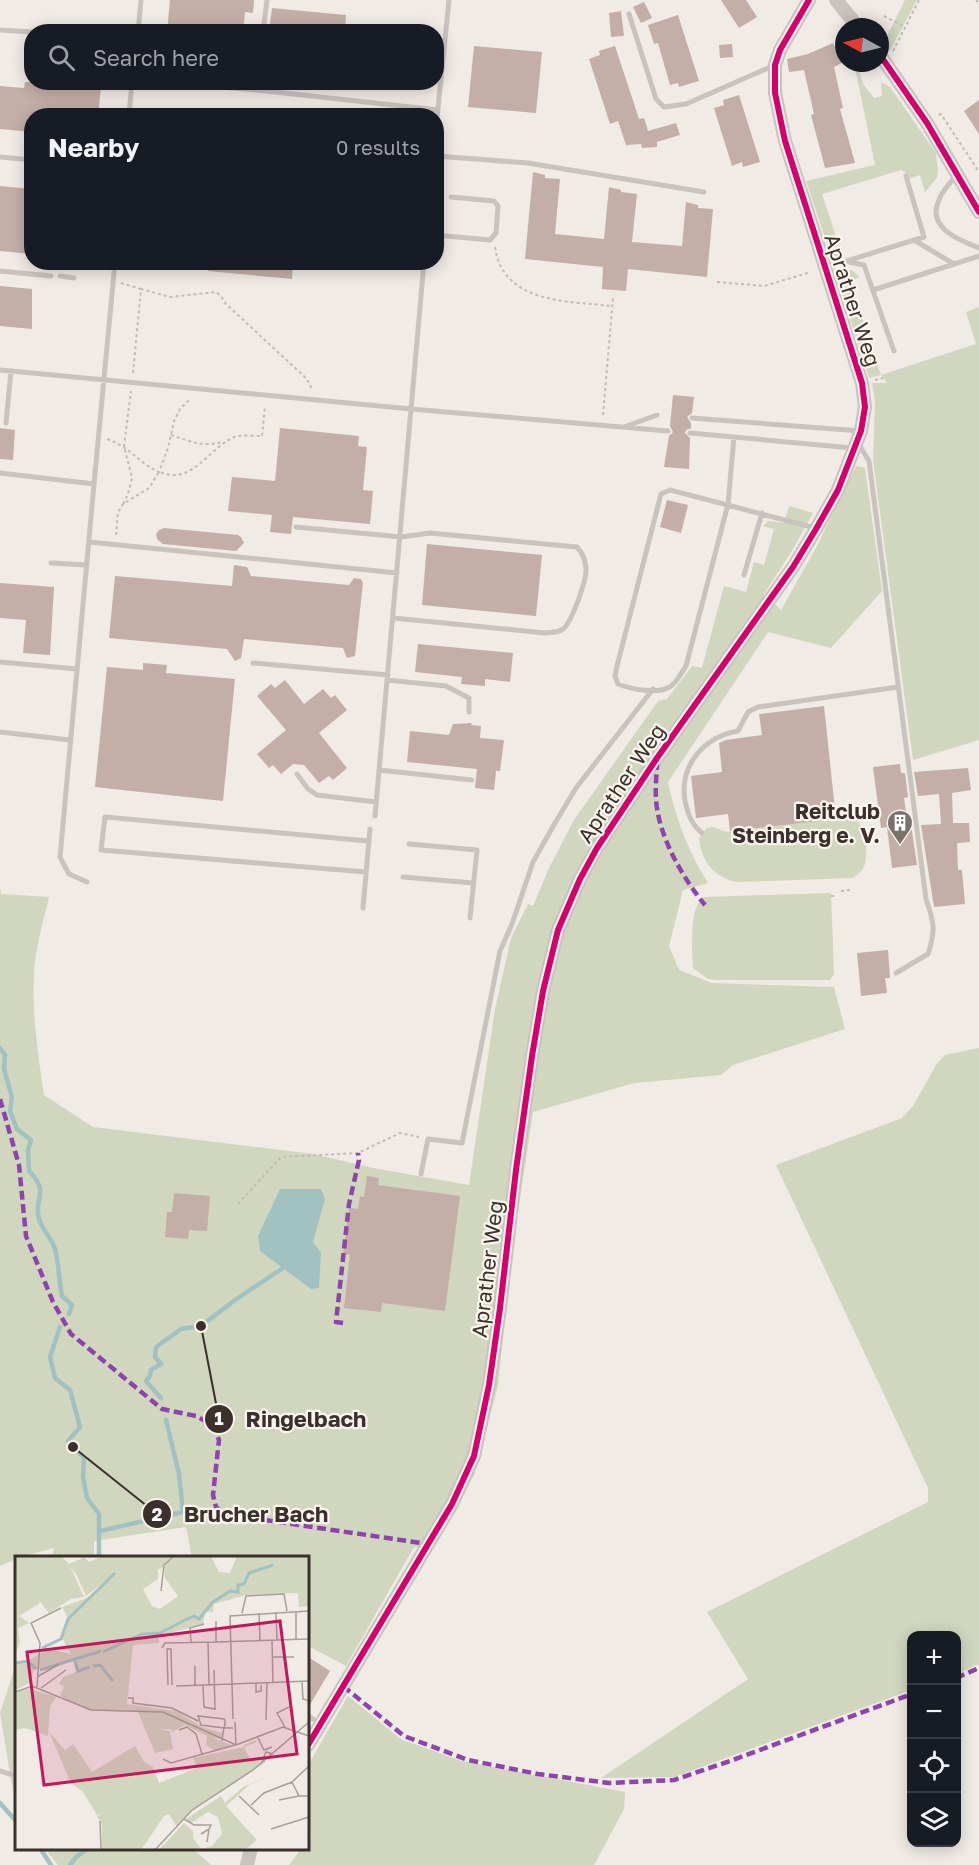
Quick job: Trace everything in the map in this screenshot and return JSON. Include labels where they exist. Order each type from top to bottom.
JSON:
[{"type":"street","name":"Aprather Weg","points":[[309,1743],[452,1504],[474,1456],[489,1386],[516,1170],[543,991],[558,930],[565,912],[597,848],[657,758],[793,567],[838,490],[857,440],[865,407],[862,383],[785,141],[775,93],[775,65],[780,50],[809,0]]},
{"type":"street","points":[[836,0],[851,18]]},
{"type":"street","points":[[889,66],[927,123],[979,212]]},
{"type":"street","points":[[247,1865],[251,1850]]},
{"type":"lane","points":[[139,24],[141,0]]},
{"type":"lane","points":[[264,24],[267,0]]},
{"type":"lane","points":[[444,50],[449,0]]},
{"type":"lane","points":[[629,14],[656,99],[664,107],[686,104],[775,65]]},
{"type":"lane","points":[[0,30],[24,32]]},
{"type":"lane","points":[[130,108],[131,90]]},
{"type":"lane","points":[[257,90],[420,108]]},
{"type":"lane","points":[[438,108],[440,90]]},
{"type":"lane","points":[[0,157],[24,159]]},
{"type":"lane","points":[[444,157],[528,163],[704,192]]},
{"type":"lane","points":[[957,175],[939,198],[935,210],[938,224],[950,234],[979,248]]},
{"type":"lane","points":[[826,268],[924,237],[906,176]]},
{"type":"lane","points":[[444,236],[490,240],[496,233],[498,206],[494,201],[451,197]]},
{"type":"lane","points":[[914,240],[954,264]]},
{"type":"lane","points":[[873,290],[979,256]]},
{"type":"lane","points":[[847,262],[864,265],[894,351]]},
{"type":"lane","points":[[87,882],[69,874],[60,856],[114,270]]},
{"type":"lane","points":[[375,816],[423,270]]},
{"type":"lane","points":[[0,271],[51,276]]},
{"type":"lane","points":[[60,276],[74,278]]},
{"type":"lane","points":[[0,370],[668,431]]},
{"type":"lane","points":[[6,423],[11,371]]},
{"type":"lane","points":[[622,428],[657,415]]},
{"type":"lane","points":[[692,418],[857,440]]},
{"type":"lane","points":[[707,419],[708,435]]},
{"type":"lane","points":[[690,433],[734,437],[857,440]]},
{"type":"lane","points":[[734,437],[728,504],[686,666],[672,686],[663,691],[631,689],[618,684],[615,676],[661,494],[670,490],[728,504],[762,513],[816,529]]},
{"type":"lane","points":[[857,440],[869,461],[926,899],[934,923],[934,935],[928,954],[896,973]]},
{"type":"lane","points":[[0,473],[94,484]]},
{"type":"lane","points":[[744,575],[762,513]]},
{"type":"lane","points":[[296,527],[401,537],[430,533],[577,547],[584,554],[586,569],[571,620],[565,628],[557,632],[545,633],[393,618]]},
{"type":"lane","points":[[89,542],[397,573]]},
{"type":"lane","points":[[51,562],[87,565]]},
{"type":"lane","points":[[0,662],[77,669]]},
{"type":"lane","points":[[253,663],[388,677],[446,686],[469,699],[470,712]]},
{"type":"lane","points":[[702,832],[687,813],[683,790],[687,770],[712,739],[738,730],[748,712],[758,707],[781,703],[898,687]]},
{"type":"lane","points":[[421,1174],[428,1139],[462,1143],[500,951],[533,862],[576,788],[653,689]]},
{"type":"lane","points":[[0,732],[70,740]]},
{"type":"lane","points":[[379,770],[472,780]]},
{"type":"lane","points":[[297,774],[317,795],[376,802]]},
{"type":"lane","points":[[366,872],[101,850],[105,817],[368,841]]},
{"type":"lane","points":[[363,909],[370,829]]},
{"type":"lane","points":[[409,844],[477,850],[470,918]]},
{"type":"lane","points":[[403,877],[473,884]]},
{"type":"lane","points":[[309,1717],[321,1724]]},
{"type":"lane","points":[[0,1771],[15,1776]]},
{"type":"path","points":[[889,51],[919,0]]},
{"type":"path","points":[[884,16],[905,27]]},
{"type":"path","points":[[927,123],[941,114],[979,172]]},
{"type":"path","points":[[493,238],[496,257],[503,271],[529,293],[542,298],[612,306]]},
{"type":"path","points":[[717,282],[764,286],[826,268]]},
{"type":"path","points":[[113,280],[170,297],[216,292],[226,304],[308,379],[318,400]]},
{"type":"path","points":[[115,545],[118,512],[128,494],[132,478],[124,446],[141,289]]},
{"type":"path","points":[[602,426],[613,298]]},
{"type":"path","points":[[123,504],[149,488],[159,472],[168,448],[174,421],[180,409],[199,388]]},
{"type":"path","points":[[99,438],[110,439],[124,446],[150,468],[173,475],[201,463],[226,442],[238,436],[262,436],[266,394]]},
{"type":"path","points":[[171,435],[200,445],[226,442]]},
{"type":"path","points":[[841,891],[850,890]]},
{"type":"path","points":[[831,896],[836,896]]},
{"type":"path","points":[[237,1204],[281,1157],[358,1153],[400,1133],[428,1139]]},
{"type":"green space","points":[[905,0],[917,0],[889,52],[889,32]]},
{"type":"green space","points":[[856,72],[860,72],[863,84],[874,98],[882,96],[881,82],[890,87],[936,153],[938,170],[937,178],[925,192],[920,175],[909,179],[901,170],[822,194],[843,258],[838,259],[830,253],[806,181],[875,165]]},
{"type":"green space","points":[[852,270],[860,277],[850,281],[881,375],[869,378],[839,284],[841,274]]},
{"type":"green space","points":[[979,307],[979,740],[913,760],[873,460],[875,401],[872,383],[887,383],[881,375],[976,344],[966,312]]},
{"type":"green space","points":[[856,466],[865,468],[882,591],[831,648],[768,632],[668,782],[684,834],[694,859],[708,883],[683,890],[669,946],[679,970],[712,983],[834,987],[845,1029],[733,1065],[721,1075],[634,1083],[533,1112],[511,1259],[498,1386],[474,1475],[433,1549],[414,1547],[346,1666],[309,1647],[309,1556],[192,1556],[186,1527],[94,1541],[94,1556],[52,1556],[54,1548],[15,1556],[15,1559],[0,1566],[0,888],[1,894],[49,897],[34,975],[36,1035],[44,1095],[93,1127],[314,1154],[373,1168],[469,1185],[495,1009],[511,938],[528,904],[533,906],[549,868],[574,820],[658,701],[667,699],[692,666],[702,668],[724,586],[746,592],[754,562],[764,565],[774,529],[763,526],[768,521],[784,523],[789,506],[813,513],[764,594],[781,610],[817,546]]},
{"type":"green space","points":[[848,817],[854,819],[863,828],[866,843],[864,866],[852,878],[738,882],[716,873],[706,861],[700,846],[699,838],[707,828],[713,827],[727,832]]},
{"type":"green space","points":[[831,893],[834,974],[830,980],[716,980],[708,979],[693,968],[694,919],[699,902],[704,897]]},
{"type":"green space","points":[[979,1048],[979,1664],[961,1672],[961,1631],[907,1631],[907,1691],[674,1777],[601,1778],[748,1679],[707,1612],[928,1502],[928,1488],[776,1165],[902,1118],[913,1106],[936,1065],[945,1055]]},
{"type":"green space","points":[[15,1667],[15,1795],[13,1791],[0,1713]]},
{"type":"green space","points":[[348,1696],[402,1740],[462,1761],[625,1792],[624,1809],[594,1865],[289,1865],[300,1850],[309,1850],[311,1833],[309,1829],[309,1763]]},
{"type":"green space","points":[[46,1850],[194,1850],[211,1865],[58,1865]]},
{"type":"water","points":[[280,1189],[321,1189],[325,1199],[313,1242],[321,1253],[319,1288],[311,1289],[260,1251],[258,1236]]},
{"type":"building","points":[[170,0],[254,0],[253,13],[245,12],[244,24],[168,24]]},
{"type":"building","points":[[721,0],[746,0],[757,17],[739,28]]},
{"type":"building","points":[[644,2],[652,18],[641,23],[633,7]]},
{"type":"building","points":[[272,8],[346,15],[345,24],[270,24]]},
{"type":"building","points":[[621,11],[624,36],[611,37],[609,13]]},
{"type":"building","points":[[678,15],[699,81],[679,87],[678,83],[670,85],[658,43],[654,44],[648,25]]},
{"type":"building","points":[[833,43],[835,48],[834,67],[843,108],[840,109],[855,163],[825,168],[811,115],[814,114],[804,70],[789,72],[787,59],[808,54]]},
{"type":"building","points":[[732,44],[733,57],[720,58],[719,45]]},
{"type":"building","points":[[474,46],[542,52],[536,113],[468,107]]},
{"type":"building","points":[[615,46],[639,119],[644,118],[648,131],[676,123],[680,135],[657,142],[657,147],[642,148],[641,144],[626,145],[618,121],[610,124],[589,59],[600,55],[599,51]]},
{"type":"building","points":[[0,86],[24,88],[24,90],[101,90],[99,108],[24,108],[24,131],[0,129]]},
{"type":"building","points":[[739,95],[760,162],[743,167],[742,162],[732,166],[714,108],[724,105],[723,100]]},
{"type":"building","points":[[979,100],[979,134],[964,111]]},
{"type":"building","points":[[533,172],[545,175],[545,178],[560,179],[555,234],[604,239],[609,187],[621,190],[621,192],[637,194],[632,242],[682,246],[686,202],[698,205],[698,208],[713,209],[707,277],[628,269],[626,291],[602,289],[603,267],[525,259]]},
{"type":"building","points":[[0,186],[24,188],[24,253],[0,251]]},
{"type":"building","points":[[208,270],[293,270],[292,279]]},
{"type":"building","points":[[0,286],[32,289],[32,329],[0,326]]},
{"type":"building","points":[[673,395],[694,397],[692,413],[687,417],[691,428],[685,433],[690,438],[689,469],[664,467],[669,436],[673,432],[670,426]]},
{"type":"building","points":[[0,428],[15,430],[13,460],[0,459]]},
{"type":"building","points":[[280,428],[359,436],[358,446],[367,447],[363,490],[373,491],[370,524],[293,517],[291,534],[270,532],[272,515],[228,511],[232,477],[275,481]]},
{"type":"building","points":[[667,500],[688,505],[681,533],[660,527]]},
{"type":"building","points":[[164,528],[238,535],[244,543],[236,551],[163,544],[157,539],[156,534]]},
{"type":"building","points":[[427,544],[542,555],[536,616],[422,605]]},
{"type":"building","points":[[234,565],[247,567],[251,576],[349,585],[354,578],[361,579],[363,583],[355,656],[347,658],[343,648],[244,639],[241,658],[235,661],[227,649],[109,638],[115,576],[232,586]]},
{"type":"building","points":[[0,583],[54,587],[50,655],[23,653],[26,620],[0,618]]},
{"type":"building","points":[[418,644],[513,653],[510,682],[485,679],[485,686],[461,684],[462,677],[415,672]]},
{"type":"building","points":[[143,663],[167,665],[166,673],[235,679],[223,801],[95,787],[107,667],[143,670]]},
{"type":"building","points":[[285,680],[304,704],[323,689],[331,698],[335,695],[347,710],[319,733],[347,768],[333,780],[329,776],[319,783],[304,765],[293,764],[281,774],[273,765],[269,768],[257,754],[286,730],[257,696],[271,684],[275,688]]},
{"type":"building","points":[[824,706],[836,819],[730,831],[728,814],[696,818],[691,776],[722,772],[719,743],[762,735],[759,714]]},
{"type":"building","points":[[472,723],[471,725],[481,726],[480,738],[504,740],[500,771],[496,771],[494,790],[475,788],[477,769],[407,762],[410,731],[449,735],[453,724]]},
{"type":"building","points":[[900,764],[901,773],[905,773],[908,797],[904,798],[917,865],[892,868],[887,827],[881,828],[873,767]]},
{"type":"building","points":[[968,768],[971,790],[952,793],[953,823],[969,823],[970,842],[957,843],[958,870],[962,870],[965,904],[934,907],[921,825],[941,824],[939,794],[918,796],[914,772]]},
{"type":"building","points":[[888,950],[890,978],[885,978],[887,993],[861,996],[857,953]]},
{"type":"building","points":[[367,1176],[379,1178],[378,1185],[460,1196],[445,1311],[382,1303],[381,1312],[344,1308],[350,1255],[343,1254],[349,1208],[358,1209],[360,1196],[364,1197]]},
{"type":"building","points":[[174,1193],[210,1196],[207,1231],[189,1230],[188,1239],[165,1237],[167,1212],[172,1212]]},
{"type":"building","points":[[309,1658],[330,1671],[309,1706]]},
{"type":"waterway","points":[[0,1048],[5,1055],[4,1069],[12,1097],[10,1111],[17,1129],[31,1140],[28,1150],[29,1171],[39,1185],[39,1219],[55,1249],[62,1296],[72,1305],[69,1314]]},
{"type":"waterway","points":[[161,1398],[146,1381],[151,1370],[161,1364],[155,1357],[156,1347],[181,1329],[201,1326],[283,1268]]},
{"type":"waterway","points":[[60,1327],[50,1357],[55,1378],[70,1390],[80,1427],[68,1441],[84,1458],[83,1477],[87,1498],[99,1514],[99,1556]]},
{"type":"waterway","points":[[100,1531],[183,1512],[179,1474],[166,1420]]},
{"type":"waterway","points":[[0,1803],[15,1820]]},
{"type":"waterway","points":[[41,1850],[51,1865]]},
{"type":"waterway","points":[[70,1865],[86,1850]]},
{"type":"marked path","points":[[657,761],[656,799],[661,827],[680,869],[705,905]]},
{"type":"marked path","points":[[0,1099],[19,1165],[26,1236],[53,1302],[71,1334],[162,1409],[196,1416],[207,1422],[215,1431],[219,1440],[213,1495],[216,1507],[224,1514],[428,1544]]},
{"type":"marked path","points":[[343,1323],[336,1322],[349,1204],[359,1160],[358,1153]]},
{"type":"marked path","points":[[961,1676],[979,1668]]},
{"type":"marked path","points":[[343,1686],[404,1736],[468,1760],[538,1774],[609,1783],[674,1780],[907,1696]]},
{"type":"cycle path","points":[[309,1743],[452,1504],[474,1456],[489,1385],[532,1056],[543,991],[558,930],[580,879],[597,848],[657,758],[793,567],[838,490],[861,431],[865,407],[862,383],[785,141],[775,93],[775,65],[780,50],[809,0]]},
{"type":"cycle path","points":[[889,68],[927,123],[979,212]]},
{"type":"place","name":"Reitclub Steinberg e. V.","points":[[900,846]]},
{"type":"place","name":"Ringelbach","points":[[201,1326]]},
{"type":"place","name":"Brucher Bach","points":[[73,1447]]}]
